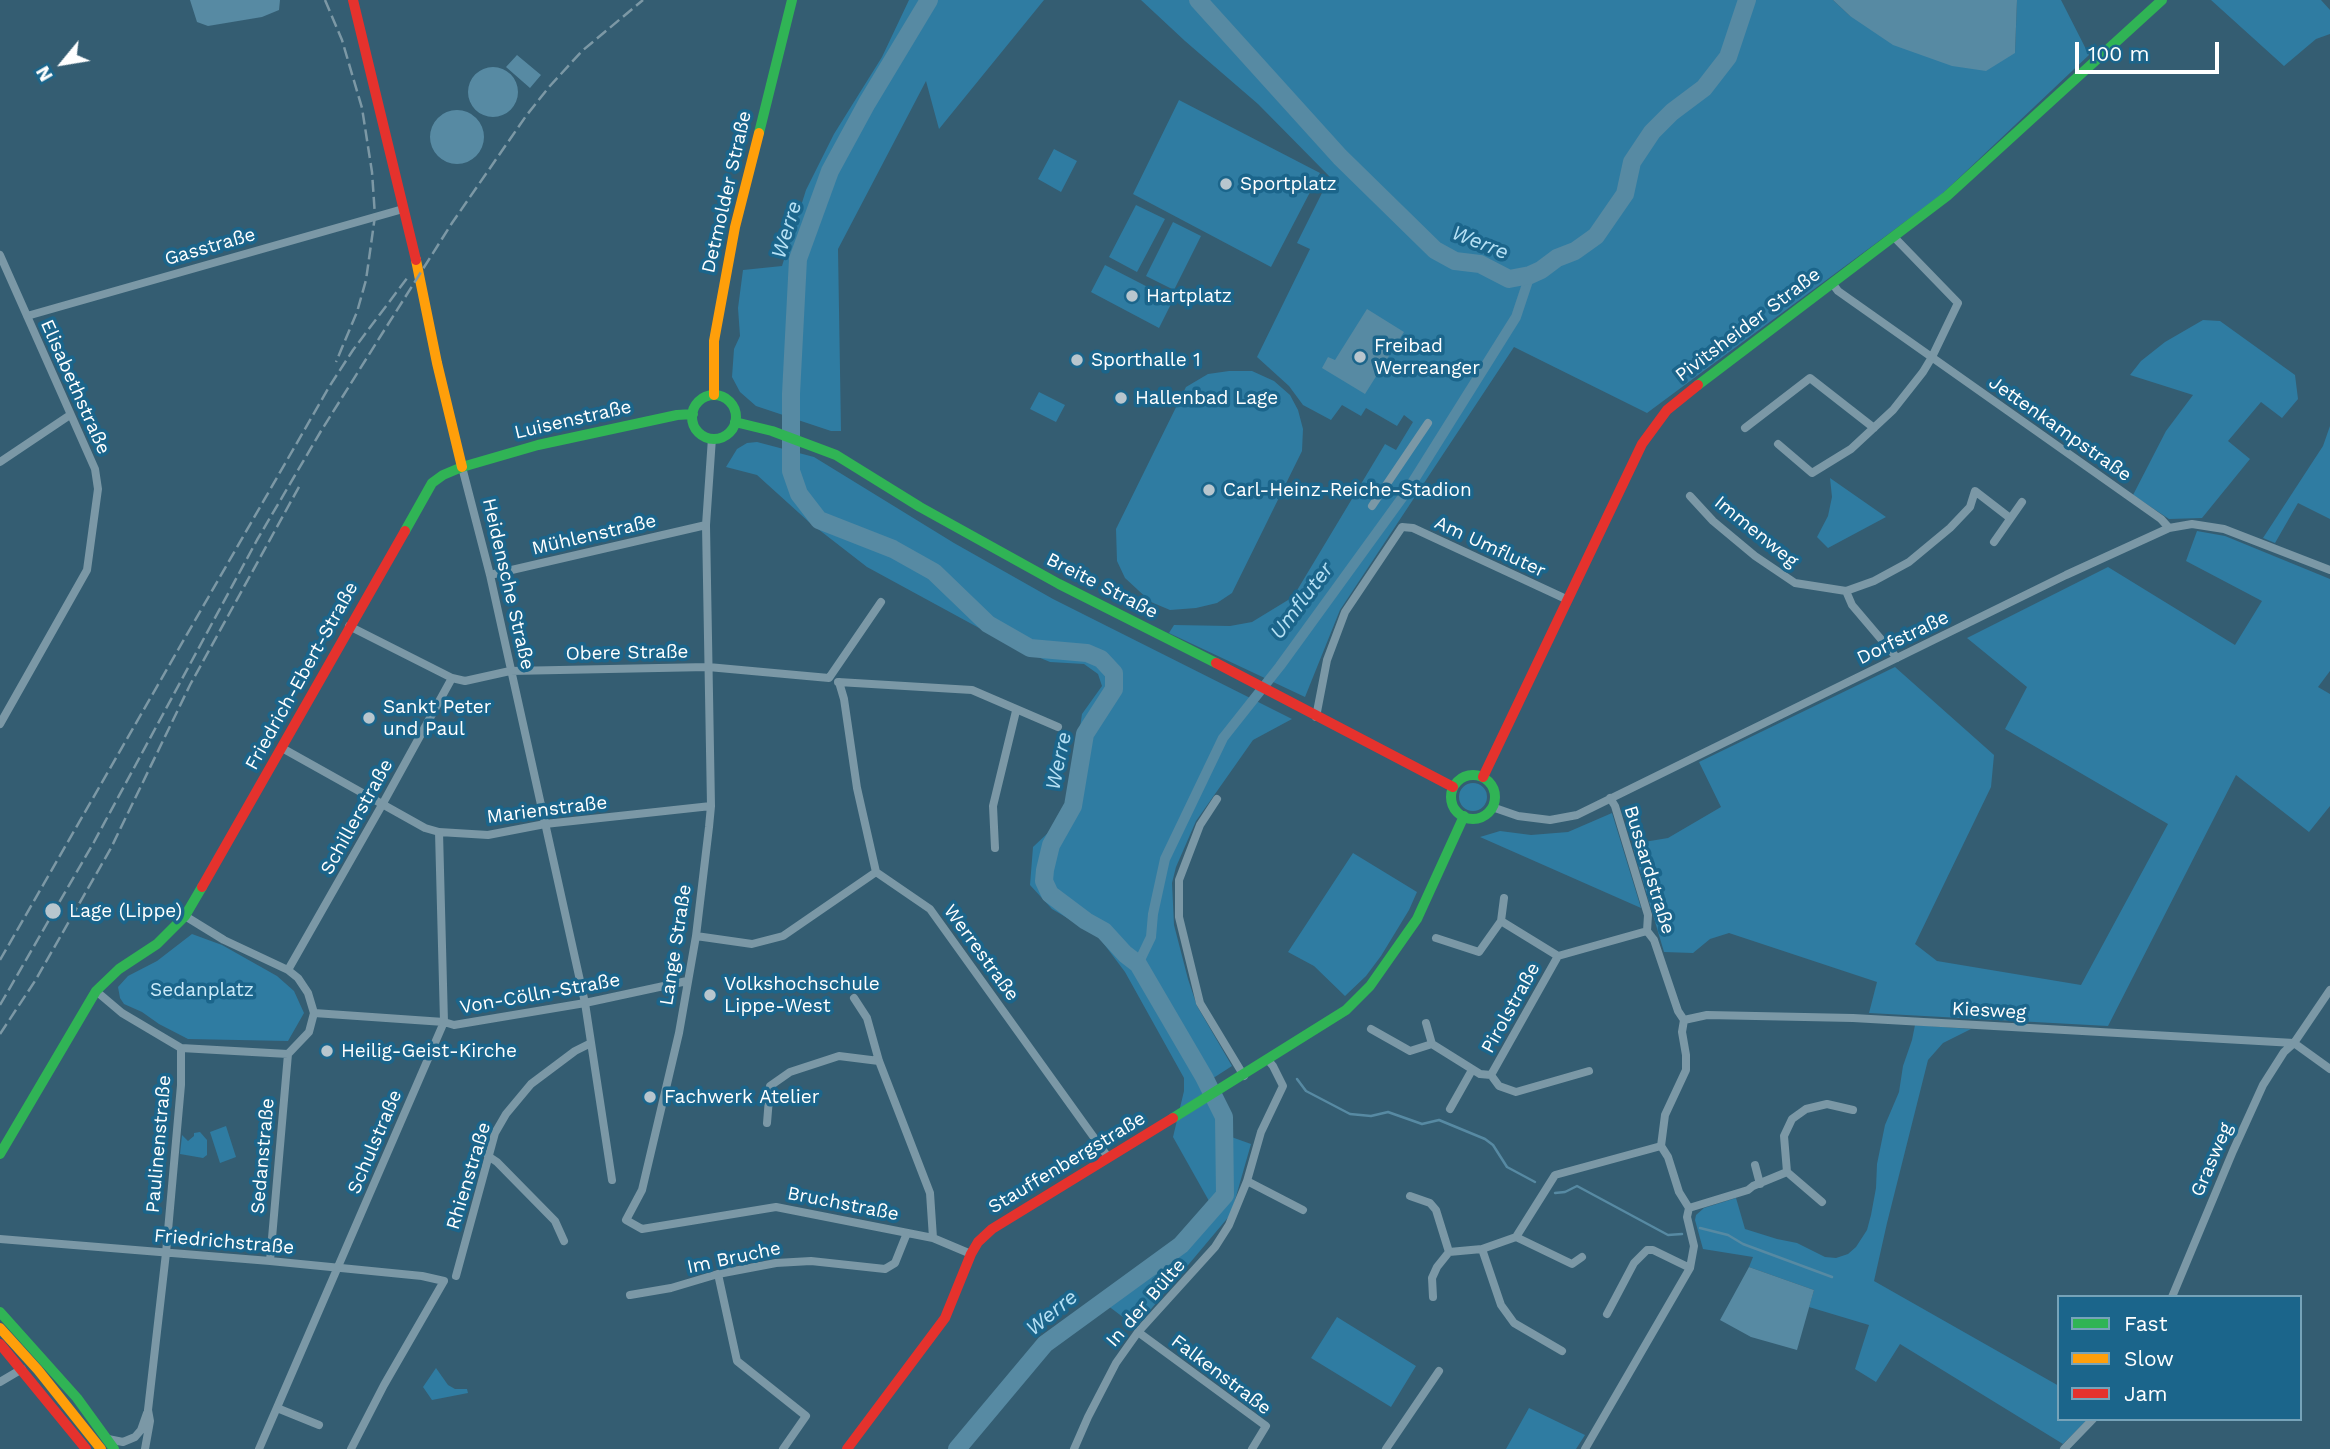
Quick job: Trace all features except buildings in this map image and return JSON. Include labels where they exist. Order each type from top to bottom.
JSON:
[{"type":"main road","name":"Heidensche Straße","points":[[353,0],[420,275],[437,363],[462,467]]},
{"type":"main road","name":"Detmolder Straße","points":[[714,395],[714,341],[736,227],[792,0]]},
{"type":"main road","name":"Pivitsheider Straße","points":[[1483,777],[1633,461],[1657,423],[1676,402],[1700,383],[1947,196],[2162,0]]},
{"type":"main road","points":[[714,395],[723,397],[736,413],[735,422],[729,432],[718,438],[712,438],[697,430],[693,414],[700,400],[714,395]]},
{"type":"main road","name":"Luisenstraße","points":[[462,467],[538,445],[677,415],[693,414]]},
{"type":"main road","name":"Breite Straße","points":[[735,422],[772,431],[836,455],[920,507],[1047,578],[1453,787]]},
{"type":"main road","name":"Friedrich-Ebert-Straße","points":[[0,1154],[96,991],[119,970],[157,944],[185,916],[426,490],[443,475],[462,467]]},
{"type":"main road","points":[[1475,774],[1483,777],[1493,787],[1495,800],[1492,807],[1477,818],[1464,816],[1454,807],[1451,794],[1453,787],[1458,780],[1466,776],[1475,774]]},
{"type":"main road","points":[[1244,1076],[1346,1010],[1370,986],[1417,919],[1464,816]]},
{"type":"main road","name":"Stauffenbergstraße","points":[[847,1449],[945,1318],[978,1242],[992,1229],[1244,1076]]},
{"type":"main road","points":[[0,1312],[45,1361],[101,1446]]},
{"type":"main road","points":[[0,1328],[101,1446]]},
{"type":"main road","points":[[0,1344],[101,1446]]},
{"type":"street","name":"Gasstraße","points":[[27,316],[403,209]]},
{"type":"street","points":[[1778,444],[1812,473],[1852,449],[1893,410],[1932,357],[1958,303],[1894,237]]},
{"type":"street","name":"Elisabethstraße","points":[[0,255],[94,470],[98,489],[87,570],[0,724]]},
{"type":"street","name":"Jettenkampstraße","points":[[1832,284],[1838,291],[2161,519],[2169,528]]},
{"type":"street","points":[[1745,428],[1810,378],[1874,428]]},
{"type":"street","points":[[0,462],[70,415]]},
{"type":"street","points":[[1372,506],[1428,423]]},
{"type":"street","points":[[708,667],[706,525],[712,438]]},
{"type":"street","name":"Heidensche Straße","points":[[462,467],[490,575],[585,1003],[612,1180]]},
{"type":"street","name":"Immenweg","points":[[1690,496],[1713,521],[1795,583],[1846,591],[1874,581],[1909,562],[1950,528],[1970,507],[1975,491],[2010,518]]},
{"type":"street","points":[[1994,542],[2022,502]]},
{"type":"street","name":"Dorfstraße","points":[[1492,807],[1518,816],[1550,820],[1577,815],[2169,528],[2192,524],[2224,529],[2330,570]]},
{"type":"street","name":"Mühlenstraße","points":[[490,575],[706,525]]},
{"type":"street","name":"Am Umfluter","points":[[1316,717],[1327,660],[1345,612],[1402,527],[1413,528],[1566,599]]},
{"type":"street","points":[[1846,591],[1852,605],[1897,658]]},
{"type":"street","points":[[830,678],[881,602]]},
{"type":"street","name":"Obere Straße","points":[[349,626],[452,678],[465,681],[510,671],[708,667],[830,678],[839,682]]},
{"type":"street","name":"Lange Straße","points":[[626,1220],[642,1189],[679,1033],[696,936],[711,806],[708,667]]},
{"type":"street","name":"Schillerstraße","points":[[288,970],[452,678]]},
{"type":"street","points":[[696,936],[751,944],[783,936],[876,872],[857,788],[839,682],[972,690],[1058,727]]},
{"type":"street","points":[[995,848],[993,806],[1016,710]]},
{"type":"street","name":"Marienstraße","points":[[282,748],[425,828],[439,832],[488,835],[545,824],[711,806]]},
{"type":"street","points":[[1217,799],[1200,825],[1179,880],[1179,917],[1200,1003],[1244,1076]]},
{"type":"street","name":"Bussardstraße","points":[[1610,799],[1615,806],[1648,915],[1647,930],[1654,940],[1678,1011],[1684,1020],[1682,1032],[1686,1070],[1665,1115],[1661,1146]]},
{"type":"street","name":"Schulstraße","points":[[259,1449],[444,1022],[439,832]]},
{"type":"street","name":"Werrestraße","points":[[876,872],[930,909],[1108,1157]]},
{"type":"street","points":[[1436,938],[1479,952],[1501,921],[1504,898]]},
{"type":"street","points":[[96,991],[122,1013],[181,1048],[288,1054],[309,1032],[314,1013],[308,993],[298,978],[288,970],[224,940],[185,916]]},
{"type":"street","name":"Pirolstraße","points":[[1501,921],[1558,956]]},
{"type":"street","name":"Pirolstraße","points":[[1491,1076],[1558,956],[1647,930]]},
{"type":"street","name":"Von-Cölln-Straße","points":[[314,1013],[444,1022],[454,1025],[585,1003],[687,981]]},
{"type":"street","points":[[2330,990],[2294,1043],[2330,1069]]},
{"type":"street","points":[[854,998],[867,1018],[879,1061],[930,1193],[933,1238]]},
{"type":"street","name":"Kiesweg","points":[[1684,1020],[1707,1015],[1853,1017],[2294,1043]]},
{"type":"street","points":[[1371,1029],[1410,1051],[1432,1044],[1426,1023]]},
{"type":"street","name":"Rhienstraße","points":[[456,1276],[495,1133],[506,1114],[531,1084],[575,1051],[591,1043]]},
{"type":"street","name":"Grasweg","points":[[2173,1295],[2263,1085],[2284,1052],[2294,1043]]},
{"type":"street","name":"Pirolstraße","points":[[1432,1044],[1472,1070],[1491,1076],[1499,1086],[1517,1092],[1589,1071]]},
{"type":"street","name":"Paulinenstraße","points":[[101,1446],[135,1437],[141,1430],[148,1410],[166,1253],[181,1085],[181,1048]]},
{"type":"street","name":"Sedanstraße","points":[[270,1261],[288,1054]]},
{"type":"street","points":[[767,1123],[770,1086],[790,1072],[839,1056],[879,1061]]},
{"type":"street","name":"In der Bülte","points":[[1074,1449],[1115,1363],[1138,1332],[1215,1247],[1229,1226],[1247,1181],[1261,1132],[1283,1086],[1268,1060]]},
{"type":"street","name":"Pirolstraße","points":[[1450,1109],[1472,1070]]},
{"type":"street","points":[[1822,1202],[1787,1172],[1784,1136],[1792,1119],[1806,1110],[1827,1104],[1853,1110]]},
{"type":"street","points":[[1433,1297],[1432,1278],[1449,1252],[1482,1249],[1516,1237],[1555,1175],[1661,1146],[1668,1157],[1679,1192],[1689,1208],[1688,1217],[1694,1246],[1690,1268],[1585,1449]]},
{"type":"street","points":[[488,1156],[555,1221],[564,1241]]},
{"type":"street","points":[[1755,1165],[1760,1184]]},
{"type":"street","points":[[1689,1208],[1748,1190],[1787,1172]]},
{"type":"street","points":[[1247,1181],[1303,1210]]},
{"type":"street","points":[[1410,1196],[1430,1203],[1436,1210],[1449,1252]]},
{"type":"street","name":"Bruchstraße","points":[[626,1220],[642,1229],[776,1207],[933,1238],[971,1254]]},
{"type":"street","name":"Im Bruche","points":[[630,1295],[776,1263],[811,1261],[885,1269],[895,1263],[907,1233]]},
{"type":"street","points":[[1516,1237],[1572,1264],[1583,1257]]},
{"type":"street","name":"Friedrichstraße","points":[[0,1239],[338,1267],[444,1281],[384,1385],[351,1449]]},
{"type":"street","points":[[1482,1249],[1501,1305],[1514,1323],[1562,1351]]},
{"type":"street","points":[[1607,1314],[1634,1263],[1647,1250],[1653,1250],[1690,1268]]},
{"type":"street","points":[[718,1275],[737,1361],[806,1416],[783,1449]]},
{"type":"street","name":"Falkenstraße","points":[[1138,1332],[1266,1426],[1252,1449]]},
{"type":"street","points":[[0,1382],[22,1369]]},
{"type":"street","points":[[1386,1449],[1439,1371]]},
{"type":"street","points":[[277,1408],[319,1425]]},
{"type":"street","name":"Paulinenstraße","points":[[145,1449],[150,1421],[148,1410]]},
{"type":"street","points":[[2064,1449],[2090,1421]]},
{"type":"green space","points":[[909,0],[1044,0],[939,129],[926,81],[838,249],[841,431],[831,431],[756,406],[740,392],[732,377],[734,349],[740,336],[738,308],[743,270],[782,266],[806,190],[834,134],[882,57]]},
{"type":"green space","points":[[1141,0],[1833,0],[1850,16],[2015,53],[2017,0],[2061,0],[2089,55],[1941,195],[1647,413],[1514,347],[1340,610],[1305,697],[1169,633],[1174,625],[1230,626],[1252,622],[1293,597],[1385,444],[1396,450],[1413,422],[1404,415],[1397,426],[1366,408],[1361,416],[1342,405],[1331,420],[1303,405],[1289,386],[1257,357],[1310,249],[1297,243],[1330,177],[1258,104]]},
{"type":"green space","points":[[2211,0],[2321,0],[2330,10],[2330,34],[2316,39],[2284,66]]},
{"type":"green space","name":"Sportplatz","points":[[1179,100],[1320,173],[1271,267],[1133,194]]},
{"type":"green space","points":[[1054,149],[1077,161],[1061,192],[1038,179]]},
{"type":"green space","name":"Hartplatz","points":[[1136,205],[1165,219],[1137,272],[1109,257]]},
{"type":"green space","name":"Hartplatz","points":[[1173,222],[1201,236],[1174,290],[1146,276]]},
{"type":"green space","name":"Hartplatz","points":[[1105,265],[1173,300],[1159,328],[1091,292]]},
{"type":"green space","points":[[2203,320],[2220,321],[2295,375],[2298,399],[2282,418],[2261,402],[2228,441],[2250,459],[2202,518],[2169,519],[2133,495],[2166,431],[2193,395],[2130,375],[2141,361],[2165,342]]},
{"type":"green space","name":"Carl-Heinz-Reiche-Stadion","points":[[1252,371],[1274,381],[1290,395],[1298,410],[1303,429],[1302,451],[1232,593],[1217,603],[1170,610],[1151,602],[1125,578],[1117,561],[1116,529],[1186,387],[1208,374]]},
{"type":"green space","points":[[1039,392],[1065,405],[1056,422],[1030,409]]},
{"type":"green space","points":[[2330,426],[2330,519],[2298,503],[2275,543],[2263,538],[2323,446]]},
{"type":"green space","points":[[757,442],[814,457],[954,543],[1053,599],[1292,719],[1253,740],[1196,821],[1176,867],[1172,883],[1174,925],[1188,979],[1197,1006],[1232,1066],[1204,1084],[1223,1117],[1223,1134],[1251,1144],[1231,1214],[1136,1327],[1103,1302],[1180,1245],[1209,1201],[1173,1137],[1184,1091],[1184,1078],[1125,972],[1098,936],[1052,909],[1030,885],[1033,847],[1050,831],[1069,803],[1082,714],[1102,686],[1098,674],[1084,664],[1050,662],[1014,647],[867,567],[809,522],[757,475],[726,467],[737,449],[747,443]]},
{"type":"green space","points":[[1830,478],[1886,517],[1828,548],[1817,537],[1828,516],[1832,497]]},
{"type":"green space","points":[[2197,531],[2225,536],[2330,579],[2330,671],[2318,687],[2330,694],[2330,806],[2309,832],[2236,775],[2108,1026],[1869,1013],[1877,982],[1729,933],[1710,939],[1693,953],[1664,952],[1632,844],[1668,838],[1721,807],[1699,762],[1895,667],[1994,755],[1991,787],[1915,944],[1937,961],[2081,985],[2168,824],[2005,729],[2027,687],[1967,638],[2108,567],[2235,645],[2262,601],[2186,561]]},
{"type":"green space","points":[[1473,783],[1483,787],[1487,797],[1483,807],[1473,811],[1463,807],[1459,797],[1463,787]]},
{"type":"green space","points":[[1612,813],[1641,908],[1480,837],[1500,831],[1531,835],[1568,832]]},
{"type":"green space","points":[[1353,853],[1417,892],[1381,956],[1366,976],[1345,996],[1314,966],[1288,952]]},
{"type":"green space","name":"Sedanplatz","points":[[192,934],[222,945],[277,976],[294,991],[304,1013],[288,1041],[188,1039],[124,1004],[118,987],[128,976],[157,961]]},
{"type":"green space","points":[[1915,1025],[1971,1029],[1943,1043],[1928,1060],[1874,1281],[2057,1385],[2057,1421],[2086,1421],[2063,1444],[1900,1344],[1876,1382],[1855,1369],[1869,1325],[1809,1307],[1814,1290],[1749,1267],[1753,1257],[1703,1249],[1696,1215],[1704,1208],[1736,1198],[1745,1229],[1797,1243],[1825,1257],[1836,1258],[1848,1254],[1856,1247],[1867,1230],[1885,1125],[1899,1092],[1903,1066]]},
{"type":"green space","points":[[226,1126],[236,1157],[220,1163],[210,1132]]},
{"type":"green space","points":[[200,1132],[207,1140],[207,1155],[203,1158],[180,1154],[182,1135],[188,1141],[194,1133]]},
{"type":"green space","points":[[1337,1317],[1416,1366],[1391,1407],[1311,1358]]},
{"type":"green space","points":[[436,1368],[448,1385],[455,1389],[467,1389],[468,1393],[432,1400],[423,1387]]},
{"type":"green space","points":[[1529,1408],[1585,1435],[1576,1449],[1506,1449]]},
{"type":"shaded area","points":[[190,0],[280,0],[279,10],[262,17],[208,26],[197,22]]},
{"type":"shaded area","points":[[1833,0],[2017,0],[2015,53],[1986,71],[1952,66],[1893,45],[1850,16]]},
{"type":"shaded area","points":[[517,55],[541,75],[530,88],[506,67]]},
{"type":"shaded area","points":[[493,67],[511,74],[518,92],[511,110],[493,117],[475,110],[468,92],[475,74]]},
{"type":"shaded area","points":[[457,110],[476,118],[484,137],[476,156],[457,164],[438,156],[430,137],[438,118]]},
{"type":"shaded area","points":[[1367,309],[1404,332],[1365,394],[1322,368],[1328,357],[1335,360]]},
{"type":"shaded area","points":[[1749,1267],[1814,1290],[1797,1350],[1751,1337],[1720,1320]]},
{"type":"waterway","name":"Werre","points":[[929,0],[830,171],[798,259],[791,394],[791,471],[799,494],[819,520],[893,549],[934,572],[988,624],[1030,648],[1087,653],[1101,659],[1114,673],[1114,689],[1085,734],[1073,806],[1051,845],[1044,881],[1050,894],[1104,931],[1138,964],[1204,1077],[1224,1117],[1225,1195],[1181,1245],[1045,1344],[957,1449]]},
{"type":"waterway","name":"Werre","points":[[1198,0],[1340,157],[1435,250],[1455,261],[1480,264],[1509,279],[1541,270],[1596,236],[1625,194],[1632,162],[1652,132],[1672,112],[1704,88],[1728,57],[1747,0]]},
{"type":"waterway","name":"Umfluter","points":[[1138,964],[1151,937],[1165,859],[1223,738],[1280,666],[1407,491],[1516,317],[1530,275]]},
{"type":"waterway","points":[[1297,1079],[1306,1091],[1350,1114],[1371,1116],[1388,1112],[1422,1124],[1439,1120],[1485,1139],[1493,1145],[1507,1167],[1535,1182]]},
{"type":"waterway","points":[[1555,1193],[1577,1186],[1668,1235],[1682,1234]]},
{"type":"waterway","points":[[1700,1228],[1728,1235],[1743,1244],[1832,1277]]},
{"type":"railway","points":[[325,0],[342,40],[362,108],[372,172],[375,216],[366,280],[357,312],[336,362]]},
{"type":"railway","points":[[0,1005],[94,842],[257,540],[321,431],[452,223],[549,87],[582,51],[643,0]]},
{"type":"railway","points":[[0,960],[329,387],[408,277]]},
{"type":"railway","points":[[0,1034],[35,981],[111,848],[190,685],[300,485]]},
{"type":"traffic: fast","points":[[759,133],[792,0]]},
{"type":"traffic: fast","points":[[1698,385],[1947,196],[2162,0]]},
{"type":"traffic: fast","points":[[714,395],[729,402],[736,417],[729,432],[714,439],[699,432],[692,417],[699,402],[714,395]]},
{"type":"traffic: fast","points":[[405,531],[432,483],[462,467],[538,445],[677,415],[693,414]]},
{"type":"traffic: fast","points":[[735,422],[772,431],[836,455],[920,507],[1059,584],[1216,663]]},
{"type":"traffic: fast","points":[[1473,775],[1488,782],[1495,797],[1488,812],[1473,819],[1458,812],[1451,797],[1458,782],[1473,775]]},
{"type":"traffic: fast","points":[[1173,1118],[1346,1010],[1370,986],[1417,919],[1464,816]]},
{"type":"traffic: fast","points":[[0,1154],[96,991],[119,969],[157,944],[185,916],[202,887]]},
{"type":"traffic: fast","points":[[0,1312],[77,1398],[114,1449]]},
{"type":"traffic: slow","points":[[714,395],[714,341],[735,227],[759,133]]},
{"type":"traffic: slow","points":[[416,260],[462,467]]},
{"type":"traffic: slow","points":[[0,1328],[38,1370],[101,1449]]},
{"type":"traffic: jam","points":[[353,0],[416,260]]},
{"type":"traffic: jam","points":[[1483,777],[1642,444],[1667,410],[1698,385]]},
{"type":"traffic: jam","points":[[202,887],[405,531]]},
{"type":"traffic: jam","points":[[1216,663],[1453,787]]},
{"type":"traffic: jam","points":[[847,1449],[945,1318],[978,1242],[992,1229],[1173,1118]]},
{"type":"traffic: jam","points":[[0,1344],[86,1449]]},
{"type":"place","name":"Sportplatz","points":[[1226,184]]},
{"type":"place","name":"Hartplatz","points":[[1132,296]]},
{"type":"place","name":"Freibad Werreanger","points":[[1360,357]]},
{"type":"place","name":"Sporthalle 1","points":[[1077,360]]},
{"type":"place","name":"Hallenbad Lage","points":[[1121,398]]},
{"type":"place","name":"Carl-Heinz-Reiche-Stadion","points":[[1209,490]]},
{"type":"place","name":"Sankt Peter und Paul","points":[[369,718]]},
{"type":"place","name":"Lage (Lippe)","points":[[53,911]]},
{"type":"place","name":"Volkshochschule Lippe-West","points":[[710,995]]},
{"type":"place","name":"Heilig-Geist-Kirche","points":[[327,1051]]},
{"type":"place","name":"Fachwerk Atelier","points":[[650,1097]]}]
